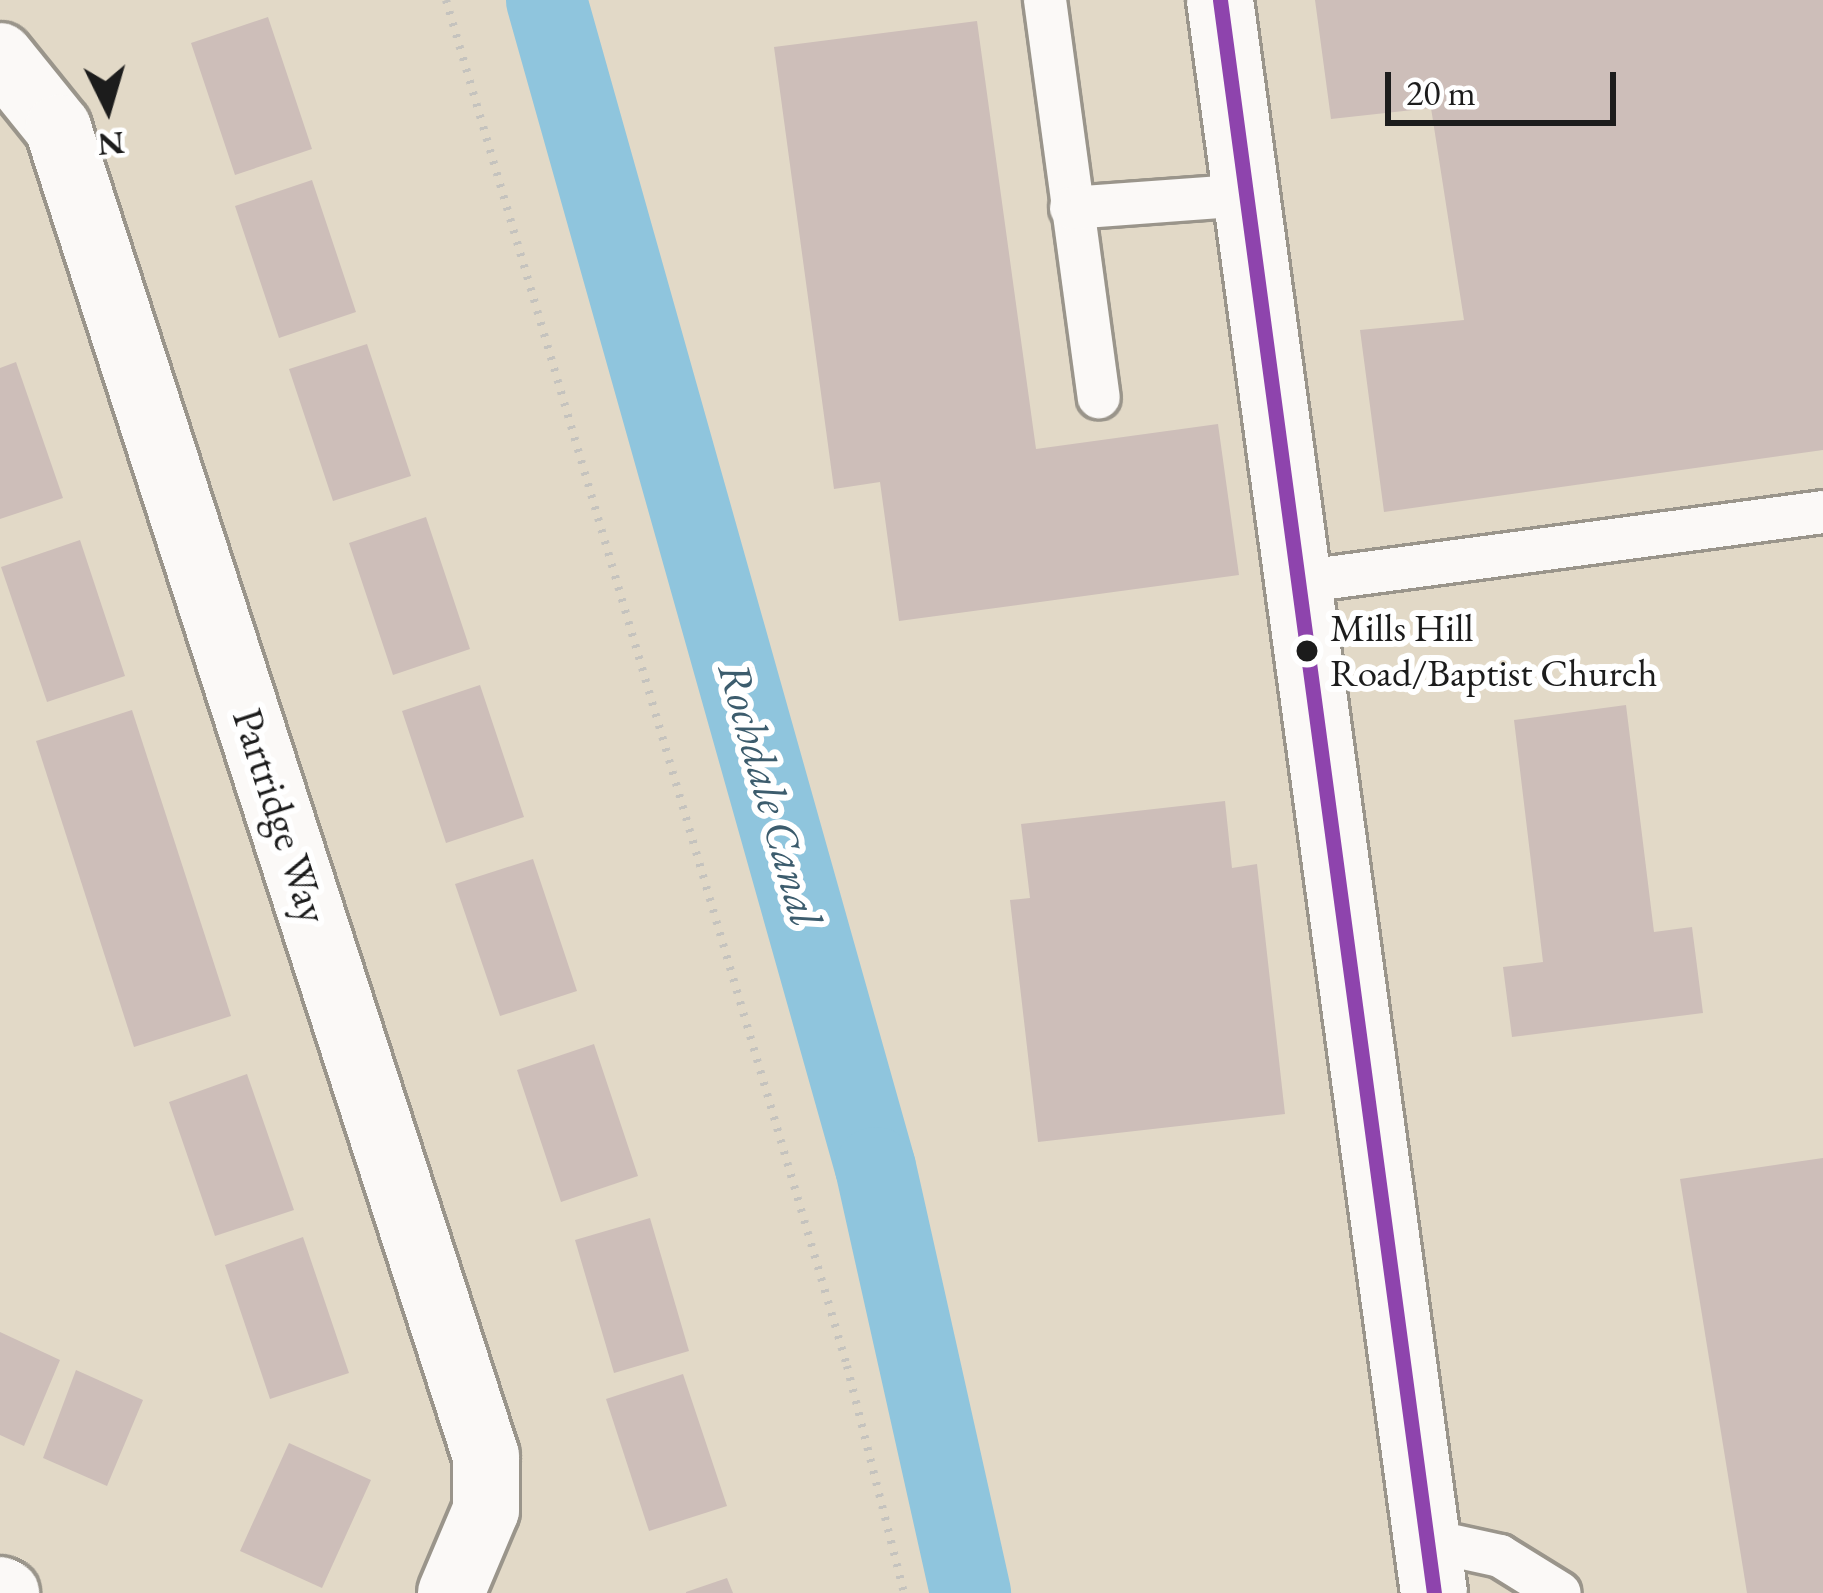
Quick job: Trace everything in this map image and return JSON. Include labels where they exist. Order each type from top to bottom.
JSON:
[{"type":"street","points":[[1220,0],[1430,1567]]},
{"type":"street","name":"Partridge Way","points":[[0,56],[58,128],[486,1456],[486,1510],[451,1593]]},
{"type":"lane","points":[[1045,0],[1099,397]]},
{"type":"lane","points":[[1071,208],[1246,195]]},
{"type":"lane","points":[[1298,583],[1823,512]]},
{"type":"lane","points":[[1430,1567],[1500,1556],[1560,1593]]},
{"type":"path","points":[[446,0],[847,1366],[904,1593]]},
{"type":"building","points":[[1315,0],[1823,0],[1823,450],[1384,512],[1360,330],[1464,320],[1431,108],[1331,119]]},
{"type":"building","points":[[268,17],[312,149],[235,175],[191,43]]},
{"type":"building","points":[[977,21],[1036,449],[1218,424],[1239,575],[899,621],[880,482],[834,489],[774,47]]},
{"type":"building","points":[[312,180],[356,312],[279,338],[235,206]]},
{"type":"building","points":[[367,344],[411,476],[333,501],[289,369]]},
{"type":"building","points":[[16,362],[63,498],[0,519],[0,368]]},
{"type":"building","points":[[426,517],[470,649],[393,675],[349,543]]},
{"type":"building","points":[[80,540],[125,676],[47,702],[1,567]]},
{"type":"building","points":[[480,685],[524,817],[446,843],[402,711]]},
{"type":"building","points":[[1626,705],[1654,932],[1692,927],[1703,1013],[1512,1037],[1503,967],[1543,962],[1514,720]]},
{"type":"building","points":[[132,710],[231,1016],[134,1047],[36,741]]},
{"type":"building","points":[[1225,801],[1232,868],[1257,864],[1285,1114],[1038,1142],[1010,900],[1030,898],[1021,824]]},
{"type":"building","points":[[533,859],[577,991],[500,1016],[455,884]]},
{"type":"building","points":[[594,1044],[638,1176],[561,1202],[517,1070]]},
{"type":"building","points":[[247,1074],[294,1210],[215,1236],[169,1102]]},
{"type":"building","points":[[1823,1158],[1823,1593],[1747,1593],[1680,1179]]},
{"type":"building","points":[[650,1218],[689,1351],[614,1373],[575,1240]]},
{"type":"building","points":[[303,1237],[349,1373],[270,1399],[225,1265]]},
{"type":"building","points":[[0,1332],[60,1360],[24,1446],[0,1435]]},
{"type":"building","points":[[76,1370],[143,1400],[107,1486],[43,1458]]},
{"type":"building","points":[[683,1374],[727,1506],[649,1531],[606,1399]]},
{"type":"building","points":[[289,1443],[371,1480],[322,1588],[240,1551]]},
{"type":"building","points":[[727,1578],[733,1593],[686,1593],[686,1592]]},
{"type":"waterway","name":"Rochdale Canal","points":[[546,0],[875,1167],[970,1593]]},
{"type":"transit line","points":[[1220,0],[1434,1593]]},
{"type":"place","name":"Mills Hill Road/Baptist Church","points":[[1307,651]]}]
